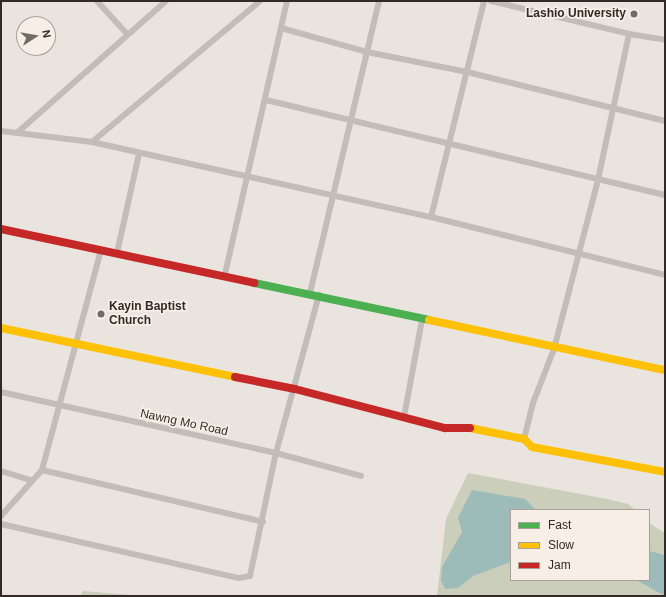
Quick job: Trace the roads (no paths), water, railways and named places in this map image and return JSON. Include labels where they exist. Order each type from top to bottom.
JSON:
[{"type":"street","points":[[98,1],[127,34]]},
{"type":"street","points":[[18,132],[166,1]]},
{"type":"street","points":[[92,142],[260,1]]},
{"type":"street","points":[[224,274],[266,100],[287,1]]},
{"type":"street","points":[[310,293],[379,1]]},
{"type":"street","points":[[431,217],[452,142],[484,1]]},
{"type":"street","points":[[491,1],[629,34],[665,40]]},
{"type":"street","points":[[281,28],[367,52],[467,72],[613,110],[665,121]]},
{"type":"street","points":[[524,439],[533,403],[554,349],[577,255],[598,180],[629,34]]},
{"type":"street","points":[[266,100],[351,121],[452,142],[598,180],[665,195]]},
{"type":"street","points":[[1,131],[92,142],[139,154],[247,176],[431,217],[577,255],[665,275]]},
{"type":"street","points":[[117,253],[139,154]]},
{"type":"street","points":[[1,229],[224,274],[554,349],[665,370]]},
{"type":"street","points":[[1,516],[31,480],[42,470],[60,407],[74,346],[102,250]]},
{"type":"street","points":[[1,524],[239,578],[250,576],[253,569],[263,522],[276,453],[295,389],[319,295]]},
{"type":"street","points":[[404,417],[422,320]]},
{"type":"street","points":[[1,328],[74,346],[295,389],[445,428],[479,428],[524,439],[532,447],[569,455],[610,460],[665,472]]},
{"type":"street","name":"Nawng Mo Road","points":[[1,392],[60,407],[276,453],[361,476]]},
{"type":"street","points":[[42,470],[263,522]]},
{"type":"street","points":[[1,471],[31,480]]},
{"type":"water","points":[[472,490],[525,499],[535,509],[510,509],[510,562],[473,576],[458,588],[445,589],[441,580],[442,567],[462,532],[458,518]]},
{"type":"water","points":[[650,551],[665,555],[665,596],[638,581],[650,581]]},
{"type":"place","name":"Lashio University","points":[[634,14]]},
{"type":"place","name":"Kayin Baptist Church","points":[[101,314]]}]
